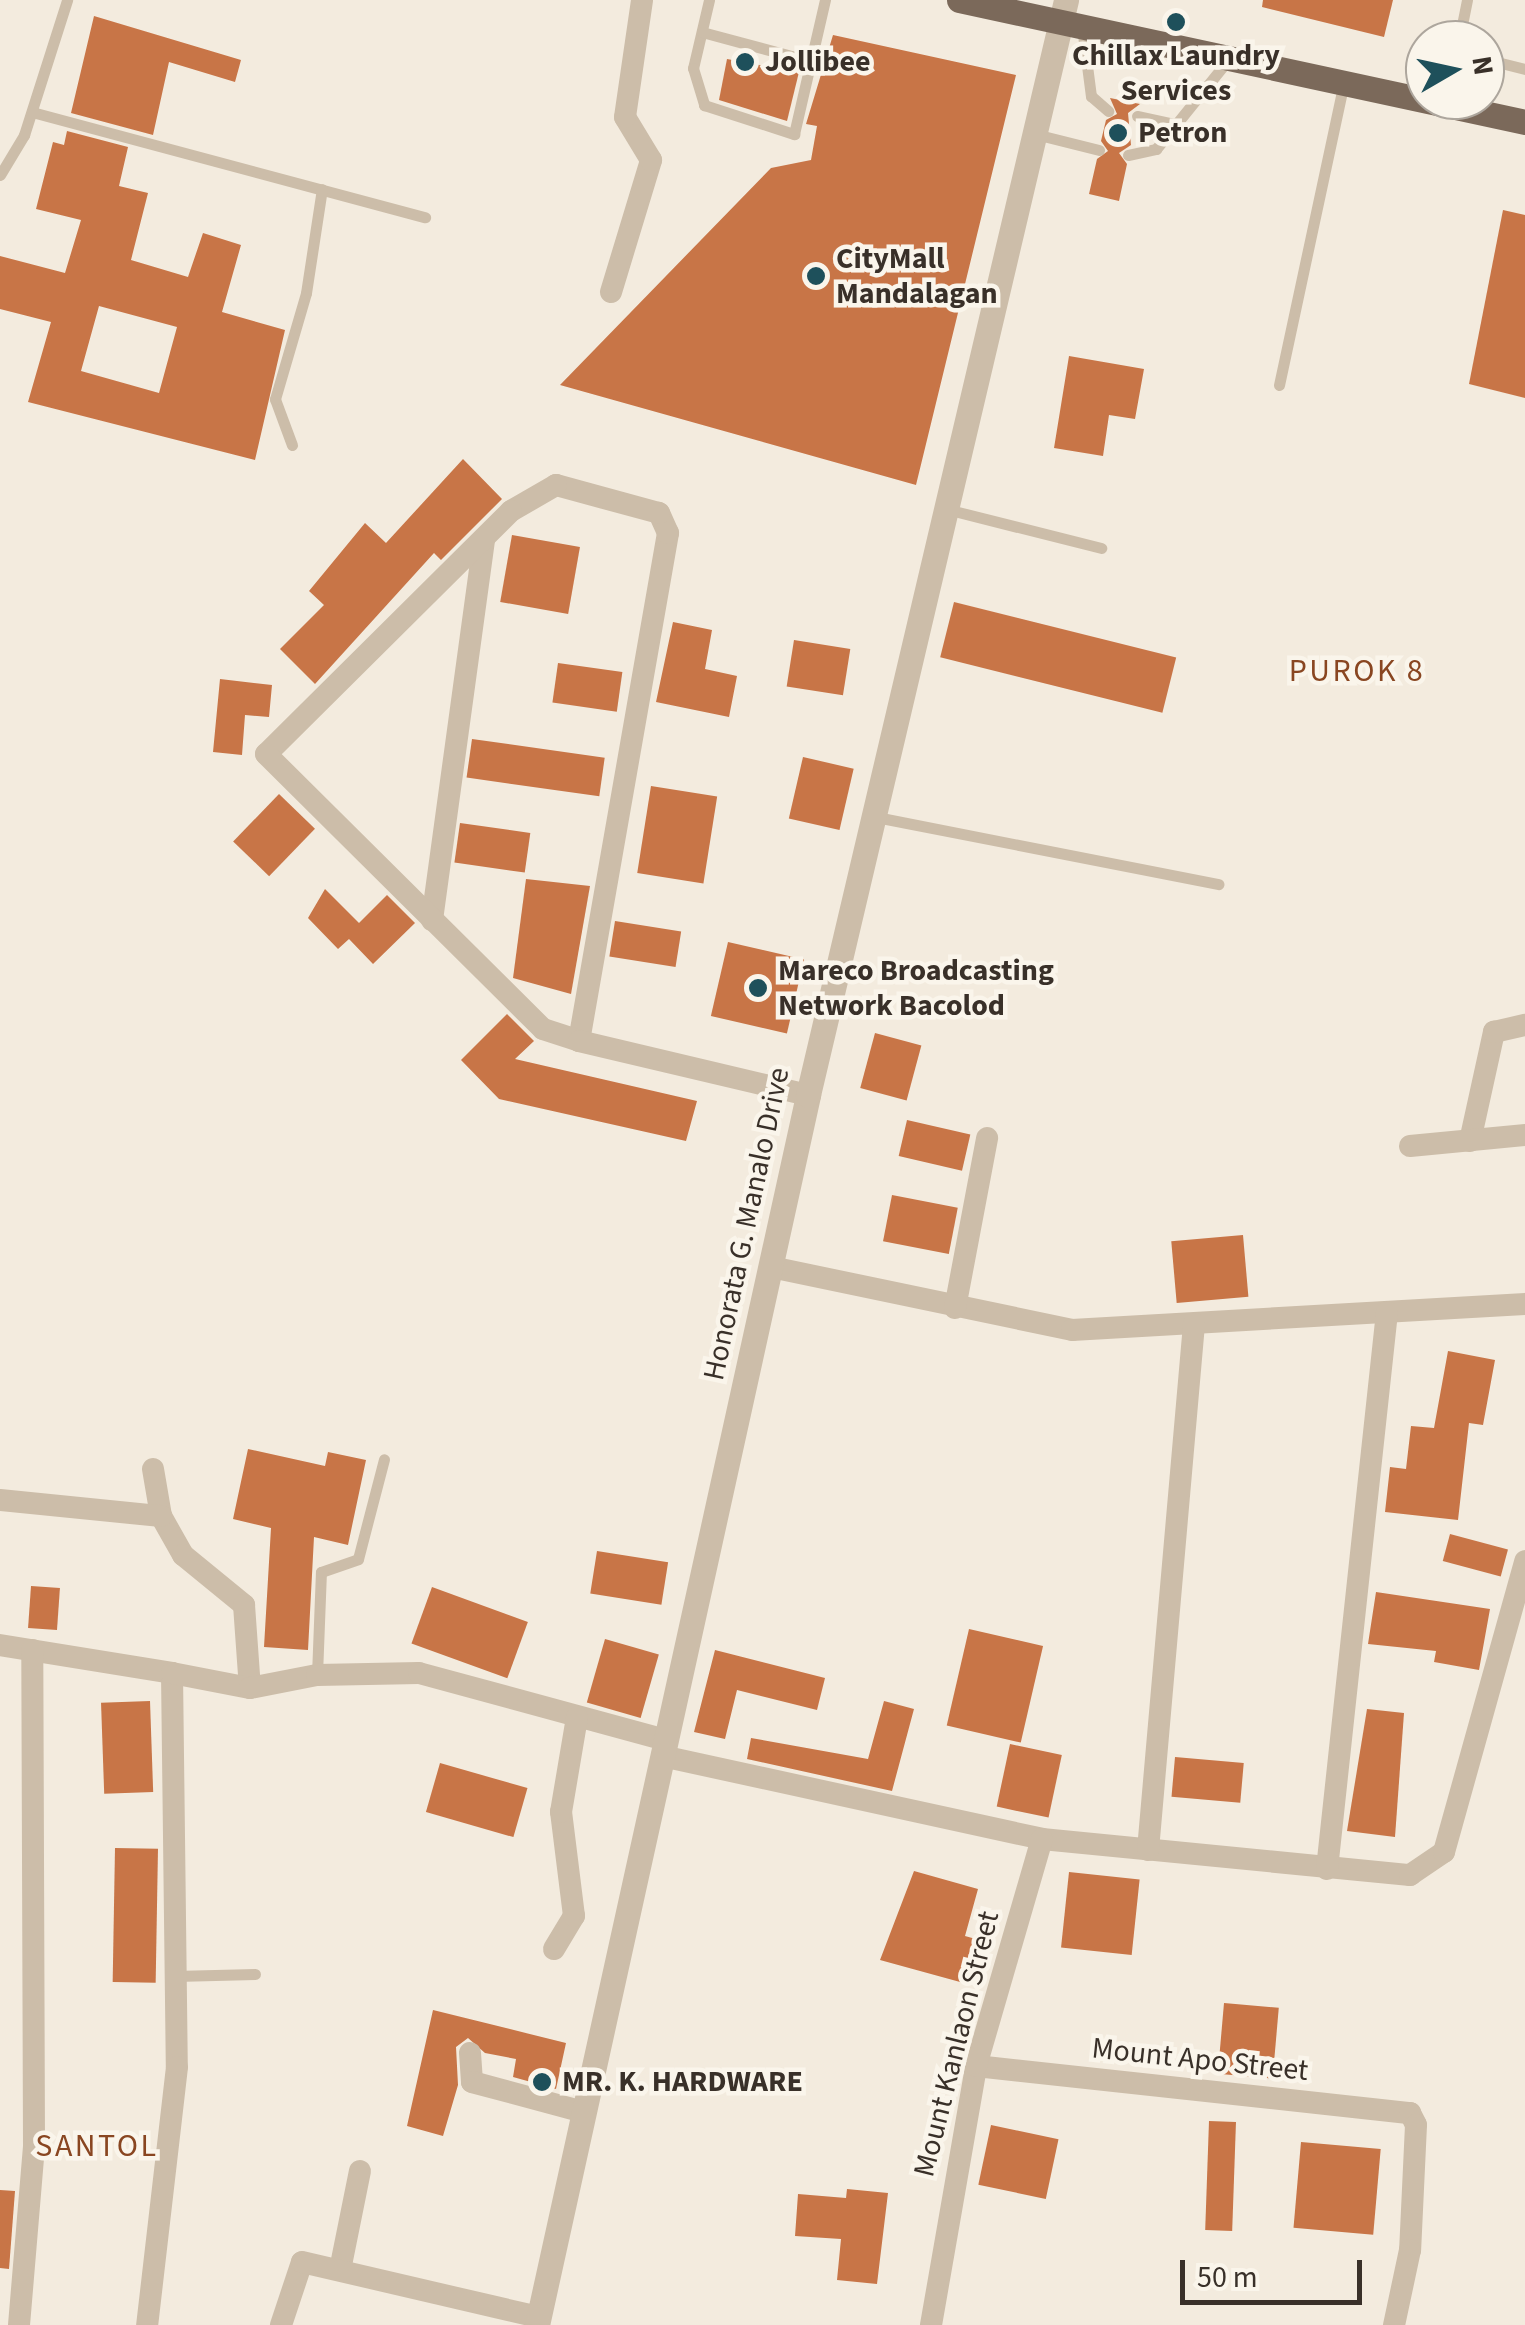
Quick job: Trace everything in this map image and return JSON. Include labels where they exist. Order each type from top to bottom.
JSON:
[{"type":"main road","points":[[958,0],[1070,17],[1228,60],[1405,96]]},
{"type":"street","points":[[611,292],[651,160],[625,117],[642,0]]},
{"type":"street","name":"Honorata G. Manalo Drive","points":[[538,2321],[808,1094],[950,510],[1035,134],[1070,17]]},
{"type":"street","points":[[579,1041],[668,526],[659,512],[556,485],[527,498],[266,754],[543,1029],[579,1041],[808,1094]]},
{"type":"street","points":[[432,920],[484,540]]},
{"type":"street","points":[[1470,1141],[1494,1032],[1525,1024]]},
{"type":"street","points":[[1410,1146],[1525,1135]]},
{"type":"street","points":[[955,1308],[987,1138]]},
{"type":"street","points":[[770,1267],[1062,1330],[1525,1304]]},
{"type":"street","points":[[1327,1869],[1388,1312]]},
{"type":"street","points":[[1148,1850],[1194,1324]]},
{"type":"street","points":[[153,1469],[161,1516],[183,1556],[241,1600],[250,1688]]},
{"type":"street","points":[[0,1500],[161,1516]]},
{"type":"street","points":[[0,1645],[250,1688],[317,1675],[419,1673],[577,1717],[664,1748],[1042,1839],[1410,1875],[1444,1852],[1525,1561]]},
{"type":"street","points":[[19,2325],[34,2144],[32,1650]]},
{"type":"street","points":[[147,2325],[177,2067],[171,1976],[172,1673]]},
{"type":"street","points":[[554,1950],[574,1916],[561,1812],[577,1717]]},
{"type":"street","name":"Mount Kanlaon Street","points":[[936,2324],[976,2066],[1042,1839]]},
{"type":"street","points":[[470,2053],[472,2082],[584,2112]]},
{"type":"street","name":"Mount Apo Street","points":[[976,2066],[1415,2118],[1410,2250],[1394,2325]]},
{"type":"street","points":[[340,2270],[360,2171]]},
{"type":"street","points":[[281,2325],[298,2264],[340,2270],[538,2321]]},
{"type":"lane","points":[[0,175],[32,112],[67,0]]},
{"type":"lane","points":[[710,0],[694,82],[711,113],[797,134],[825,0]]},
{"type":"lane","points":[[1070,17],[1091,96],[1108,111]]},
{"type":"lane","points":[[702,32],[810,61]]},
{"type":"lane","points":[[1128,155],[1156,149],[1228,60]]},
{"type":"lane","points":[[1279,385],[1342,86]]},
{"type":"lane","points":[[32,112],[425,217]]},
{"type":"lane","points":[[1137,116],[1176,124]]},
{"type":"lane","points":[[1035,134],[1099,150]]},
{"type":"lane","points":[[292,445],[275,399],[306,293],[322,189]]},
{"type":"lane","points":[[950,510],[1100,548]]},
{"type":"lane","points":[[876,818],[1218,884]]},
{"type":"lane","points":[[317,1675],[321,1572],[358,1559],[384,1459]]},
{"type":"lane","points":[[171,1976],[255,1974]]},
{"type":"building","points":[[1263,0],[1393,0],[1384,37],[1262,7]]},
{"type":"building","points":[[94,16],[241,60],[235,82],[169,62],[153,135],[71,113]]},
{"type":"building","name":"CityMall Mandalagan","points":[[833,35],[1016,75],[916,485],[560,385],[771,168],[811,160],[817,126],[806,124]]},
{"type":"building","points":[[727,59],[799,72],[787,121],[719,100]]},
{"type":"building","name":"Petron","points":[[1110,98],[1140,104],[1128,113],[1131,145],[1119,153],[1127,164],[1119,201],[1089,194],[1097,159],[1108,151],[1101,141],[1106,120],[1117,114]]},
{"type":"building","points":[[67,131],[128,147],[119,186],[148,193],[131,260],[188,277],[203,233],[241,245],[222,312],[285,330],[255,460],[28,402],[51,322],[0,309],[0,256],[65,273],[81,220],[36,209],[53,142],[64,145]],"holes":[[[99,306],[177,327],[159,393],[81,371]]]},
{"type":"building","points":[[1503,210],[1525,215],[1525,398],[1469,384]]},
{"type":"building","points":[[1069,356],[1144,369],[1135,419],[1109,415],[1103,456],[1054,448]]},
{"type":"building","points":[[463,459],[502,499],[441,560],[434,553],[315,684],[280,649],[324,605],[309,591],[365,523],[386,543]]},
{"type":"building","points":[[512,535],[580,547],[568,614],[500,602]]},
{"type":"building","points":[[954,602],[1176,657],[1162,713],[940,657]]},
{"type":"building","points":[[673,622],[712,630],[705,669],[737,676],[729,717],[656,702]]},
{"type":"building","points":[[794,640],[850,649],[843,695],[787,686]]},
{"type":"building","points":[[558,663],[622,672],[617,712],[552,703]]},
{"type":"building","points":[[220,679],[272,685],[269,717],[245,715],[242,755],[213,752]]},
{"type":"building","points":[[472,739],[605,758],[599,796],[467,778]]},
{"type":"building","points":[[803,757],[854,769],[839,830],[789,818]]},
{"type":"building","points":[[651,786],[717,796],[703,883],[637,873]]},
{"type":"building","points":[[279,794],[315,829],[269,876],[233,841]]},
{"type":"building","points":[[460,823],[530,833],[525,872],[454,863]]},
{"type":"building","points":[[526,879],[590,886],[571,994],[513,978]]},
{"type":"building","points":[[325,889],[359,923],[387,895],[415,923],[373,964],[349,939],[338,949],[308,918]]},
{"type":"building","points":[[615,921],[681,931],[676,967],[609,957]]},
{"type":"building","name":"Mareco Broadcasting Network Bacolod","points":[[728,942],[804,960],[787,1034],[711,1016]]},
{"type":"building","points":[[507,1014],[534,1041],[515,1059],[697,1101],[686,1141],[499,1099],[461,1060]]},
{"type":"building","points":[[875,1033],[921,1045],[907,1100],[860,1088]]},
{"type":"building","points":[[907,1120],[970,1135],[962,1171],[899,1156]]},
{"type":"building","points":[[892,1195],[958,1208],[949,1254],[883,1241]]},
{"type":"building","points":[[1243,1235],[1248,1297],[1177,1303],[1171,1241]]},
{"type":"building","points":[[1448,1351],[1495,1360],[1483,1425],[1469,1423],[1458,1520],[1385,1512],[1390,1467],[1406,1469],[1411,1426],[1434,1428]]},
{"type":"building","points":[[248,1449],[325,1466],[328,1452],[366,1460],[348,1545],[314,1537],[308,1650],[264,1647],[271,1528],[233,1519]]},
{"type":"building","points":[[1450,1534],[1508,1550],[1501,1577],[1443,1561]]},
{"type":"building","points":[[597,1551],[668,1562],[661,1605],[590,1593]]},
{"type":"building","points":[[31,1586],[60,1588],[57,1630],[28,1628]]},
{"type":"building","points":[[432,1587],[528,1622],[507,1678],[411,1643]]},
{"type":"building","points":[[1376,1592],[1490,1609],[1479,1670],[1434,1662],[1436,1651],[1368,1644]]},
{"type":"building","points":[[969,1629],[1043,1646],[1021,1743],[947,1725]]},
{"type":"building","points":[[605,1639],[659,1654],[641,1718],[587,1702]]},
{"type":"building","points":[[715,1650],[825,1678],[817,1710],[737,1690],[725,1739],[694,1732]]},
{"type":"building","points":[[150,1701],[153,1792],[104,1794],[101,1703]]},
{"type":"building","points":[[884,1701],[914,1709],[892,1791],[747,1759],[751,1738],[868,1759]]},
{"type":"building","points":[[1367,1709],[1404,1713],[1395,1837],[1347,1831]]},
{"type":"building","points":[[1010,1744],[1062,1755],[1049,1818],[997,1807]]},
{"type":"building","points":[[1175,1757],[1244,1763],[1240,1803],[1172,1797]]},
{"type":"building","points":[[440,1763],[527,1788],[513,1837],[426,1812]]},
{"type":"building","points":[[115,1848],[158,1849],[156,1983],[113,1982]]},
{"type":"building","points":[[914,1871],[978,1889],[965,1936],[983,1941],[971,1985],[880,1960]]},
{"type":"building","points":[[1069,1872],[1140,1879],[1132,1955],[1061,1948]]},
{"type":"building","points":[[1224,2003],[1279,2008],[1273,2079],[1218,2074]]},
{"type":"building","points":[[433,2010],[566,2043],[556,2089],[513,2077],[516,2059],[485,2053],[468,2038],[456,2047],[458,2085],[443,2136],[407,2126]]},
{"type":"building","points":[[1209,2121],[1236,2122],[1232,2231],[1205,2230]]},
{"type":"building","points":[[991,2125],[1058,2139],[1046,2199],[978,2185]]},
{"type":"building","points":[[1301,2142],[1381,2149],[1373,2235],[1294,2228]]},
{"type":"building","points":[[847,2189],[888,2193],[877,2284],[837,2280],[841,2239],[795,2236],[798,2194],[846,2198]]},
{"type":"building","points":[[0,2190],[15,2191],[9,2269],[0,2268]]},
{"type":"place","name":"Chillax Laundry Services","points":[[1176,22]]},
{"type":"place","name":"Jollibee","points":[[745,62]]},
{"type":"place","name":"Petron","points":[[1118,133]]},
{"type":"place","name":"CityMall Mandalagan","points":[[816,276]]},
{"type":"place","name":"Mareco Broadcasting Network Bacolod","points":[[758,988]]},
{"type":"place","name":"MR. K. HARDWARE","points":[[542,2082]]},
{"type":"district","name":"PUROK 8","points":[[1357,671]]},
{"type":"district","name":"SANTOL","points":[[97,2146]]}]
